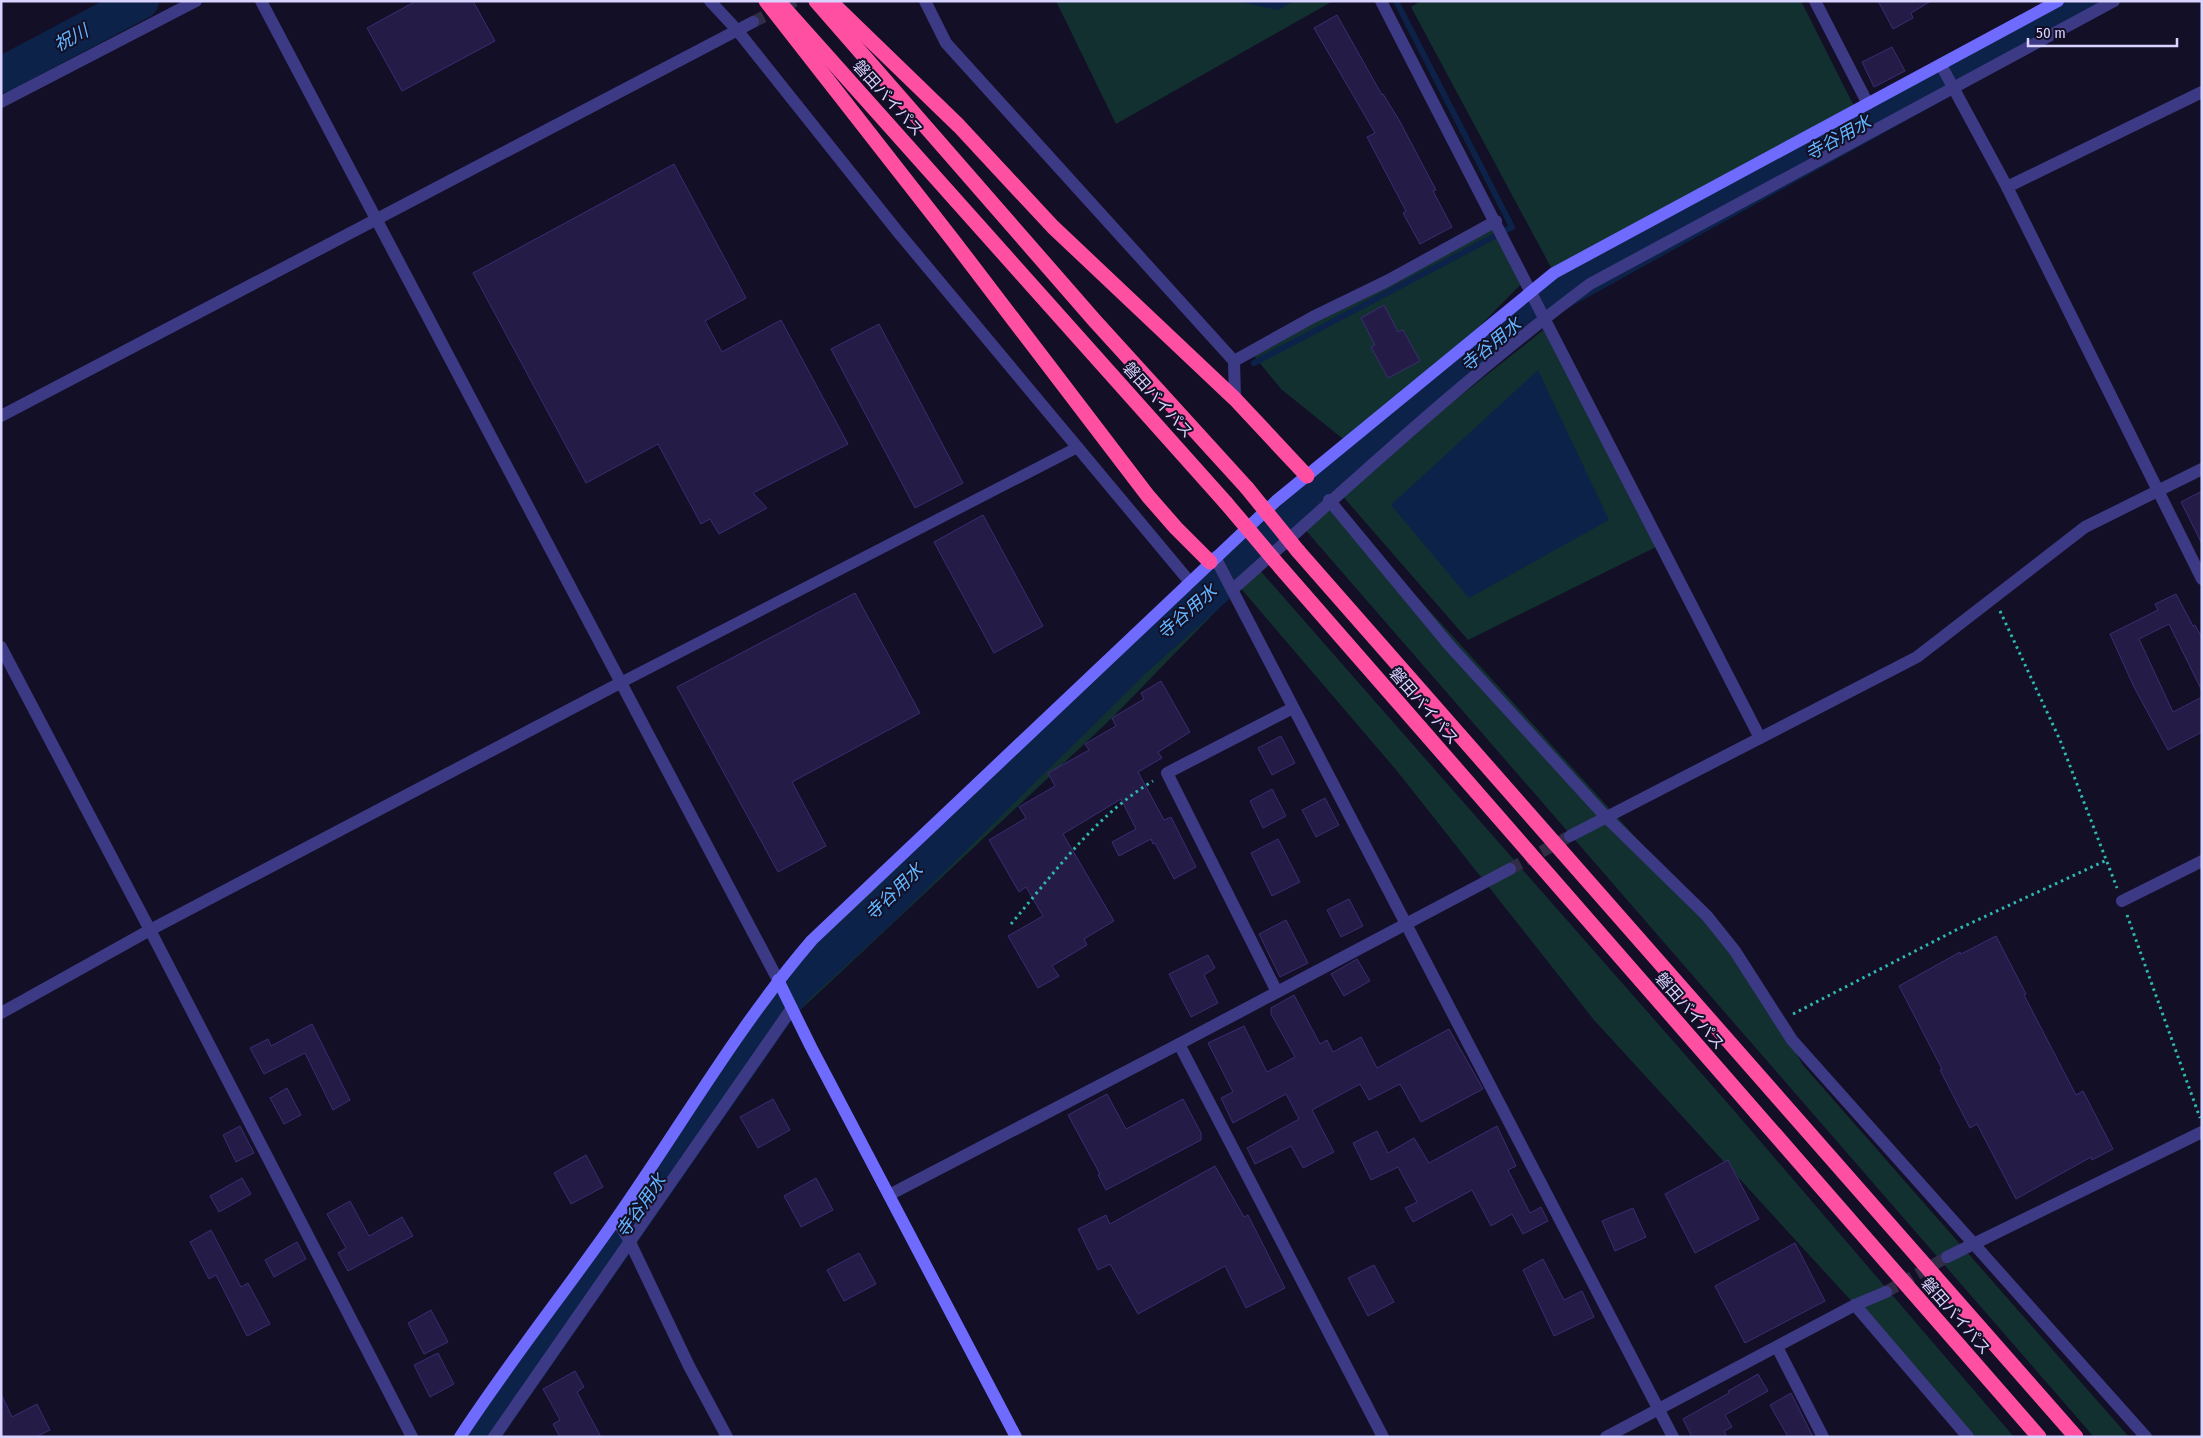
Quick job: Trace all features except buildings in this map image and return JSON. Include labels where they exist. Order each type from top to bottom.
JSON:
[{"type":"highway","points":[[766,1],[952,239],[1148,496],[1176,528],[1215,563]]},
{"type":"highway","name":"磐田バイパス","points":[[778,1],[1226,503],[2039,1437]]},
{"type":"highway","name":"磐田バイパス","points":[[816,1],[1095,321],[1247,488],[1298,551],[2076,1437]]},
{"type":"highway","points":[[830,1],[959,126],[1053,227],[1235,399],[1307,476]]},
{"type":"street","points":[[1,102],[196,1]]},
{"type":"street","points":[[261,1],[622,682],[1016,1437]]},
{"type":"street","points":[[710,1],[736,30],[898,232],[1189,581]]},
{"type":"street","points":[[925,1],[946,43],[1234,361],[1235,399]]},
{"type":"street","points":[[1381,1],[1760,738]]},
{"type":"street","points":[[1815,1],[1868,104]]},
{"type":"street","points":[[460,1437],[496,1382],[617,1221],[812,940],[1189,581],[1215,563],[1276,501],[1532,297],[1554,273],[2058,1]]},
{"type":"street","points":[[1231,587],[1542,316],[1590,284],[2114,1]]},
{"type":"street","points":[[1,416],[753,22]]},
{"type":"street","points":[[1941,65],[2007,187],[2202,579]]},
{"type":"street","points":[[2007,187],[2202,92]]},
{"type":"street","points":[[1234,361],[1313,317],[1387,281],[1496,222]]},
{"type":"street","points":[[1570,836],[1917,657],[2085,527],[2202,469]]},
{"type":"street","points":[[1329,500],[1449,645],[1606,817],[1707,916],[1735,951],[1792,1040],[2146,1437]]},
{"type":"street","points":[[1215,563],[1231,587],[1405,925],[1673,1437]]},
{"type":"street","points":[[1,647],[150,930],[412,1437]]},
{"type":"street","points":[[1,1013],[150,930],[622,682]]},
{"type":"street","points":[[1278,992],[1167,773],[1293,708]]},
{"type":"street","points":[[2122,901],[2202,860]]},
{"type":"street","points":[[889,1195],[1180,1044],[1510,869]]},
{"type":"street","points":[[494,1437],[628,1240],[792,1007]]},
{"type":"street","points":[[1180,1044],[1383,1437]]},
{"type":"street","points":[[1947,1257],[2202,1132]]},
{"type":"street","points":[[617,1221],[689,1366],[727,1437]]},
{"type":"street","points":[[1606,1437],[1855,1305],[1886,1292]]},
{"type":"street","points":[[1855,1305],[1968,1437]]},
{"type":"street","points":[[1777,1346],[1822,1437]]},
{"type":"lane","points":[[622,682],[1078,447]]},
{"type":"path","points":[[1994,598],[2060,740],[2107,860],[2202,1124]]},
{"type":"path","points":[[1011,924],[1092,829],[1130,795],[1167,773]]},
{"type":"path","points":[[1780,1021],[1958,928],[2107,860]]},
{"type":"green space","points":[[1056,1],[1333,1],[1116,124]]},
{"type":"green space","points":[[1421,1],[1801,1],[1856,110],[1554,273],[1411,7]]},
{"type":"green space","points":[[1496,221],[1524,281],[1432,375],[1348,443],[1281,389],[1250,351]]},
{"type":"green space","points":[[1547,327],[1660,545],[1468,640],[1339,492]]},
{"type":"green space","points":[[1329,500],[1707,916],[1759,989],[1803,1065],[2129,1437],[2094,1437],[1302,526]]},
{"type":"green space","points":[[1257,567],[1731,1107],[2014,1437],[1968,1437],[1855,1305],[1594,1020],[1397,771],[1238,585]]},
{"type":"green space","points":[[1189,581],[1220,607],[1112,718],[795,1015],[494,1437],[460,1437],[778,980]]},
{"type":"water","points":[[1235,1],[1294,1],[1278,10]]},
{"type":"water","points":[[1538,370],[1609,520],[1469,598],[1391,505]]},
{"type":"waterway","name":"祝川","points":[[1,75],[141,1]]},
{"type":"waterway","points":[[1254,363],[1512,227],[1396,1]]},
{"type":"waterway","name":"寺谷用水","points":[[480,1437],[777,1010],[796,987],[881,909],[1138,656],[1507,329],[1553,296],[2085,1]]},
{"type":"tunnel","points":[[753,22],[795,1]]},
{"type":"tunnel","points":[[1510,869],[1570,836]]},
{"type":"tunnel","points":[[1886,1292],[1947,1257]]}]
